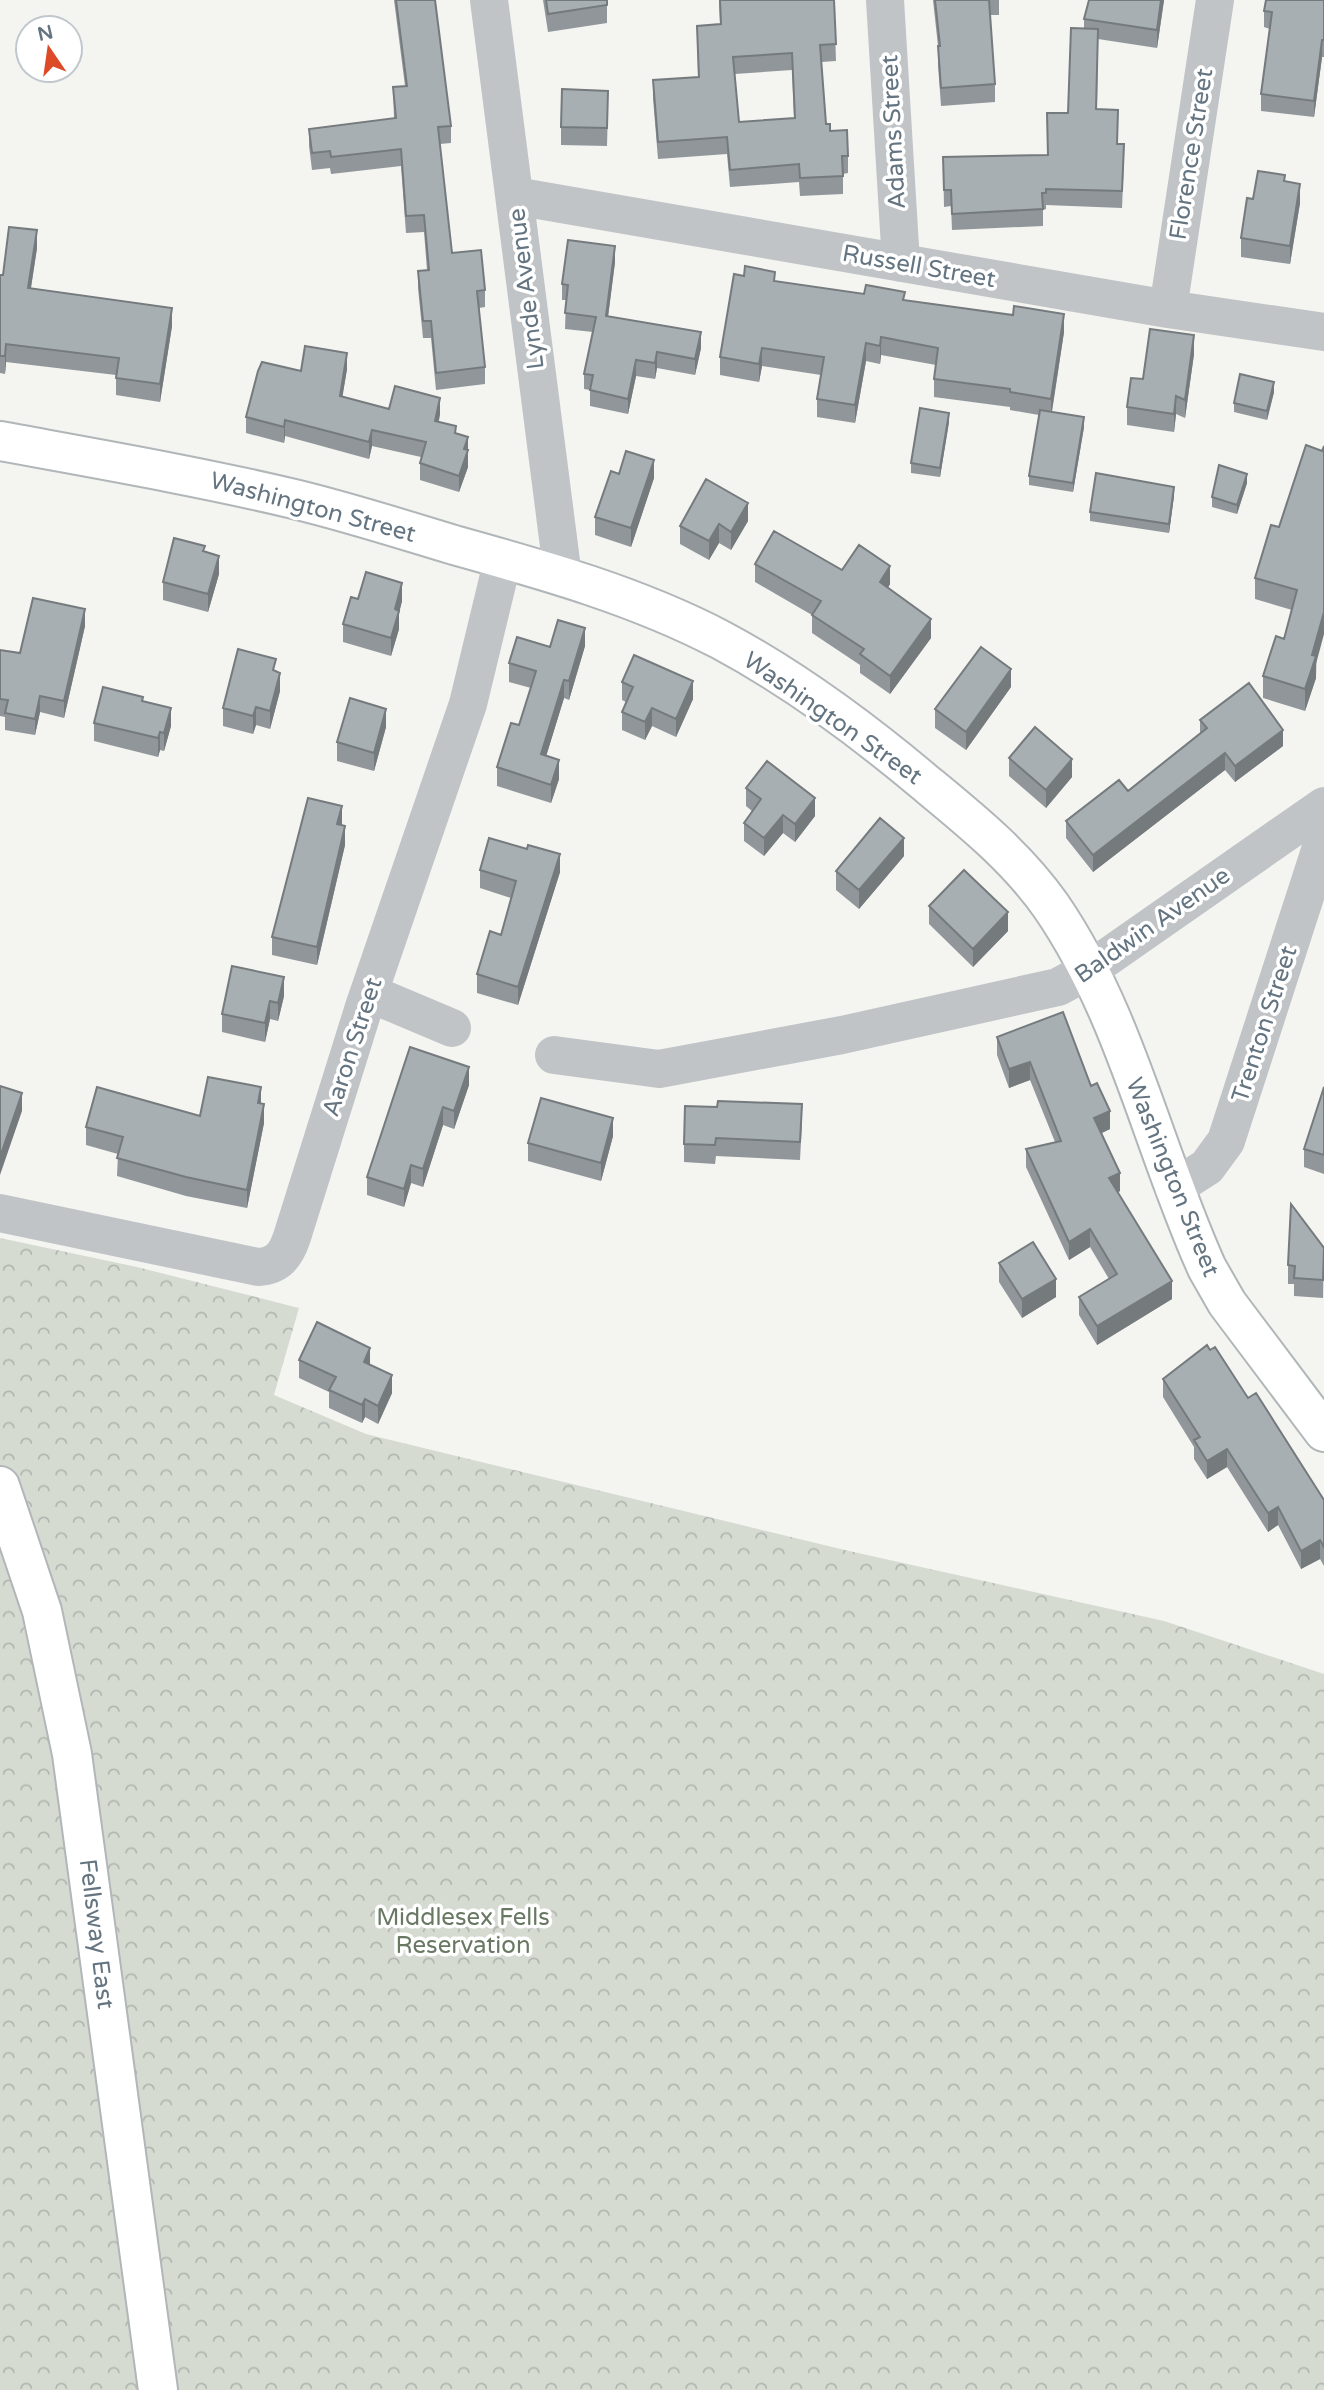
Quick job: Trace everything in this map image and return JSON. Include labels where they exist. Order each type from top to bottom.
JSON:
[{"type":"main road","name":"Washington Street","points":[[0,441],[287,497],[563,577],[635,602],[721,640],[806,692],[901,762],[1008,854],[1050,905],[1089,970],[1113,1023],[1203,1258],[1227,1303],[1324,1432]]},
{"type":"main road","name":"Fellsway East","points":[[0,1486],[42,1611],[68,1731],[85,1834],[158,2390]]},
{"type":"street","name":"Lynde Avenue","points":[[489,0],[563,577]]},
{"type":"street","name":"Adams Street","points":[[885,0],[901,263]]},
{"type":"street","name":"Florence Street","points":[[1168,309],[1215,0]]},
{"type":"street","name":"Russell Street","points":[[515,196],[1168,309],[1324,332]]},
{"type":"street","name":"Aaron Street","points":[[0,1213],[258,1267],[274,1264],[282,1257],[292,1237],[369,993],[468,704],[503,559]]},
{"type":"street","name":"Baldwin Avenue","points":[[554,1055],[659,1069],[842,1035],[1058,987],[1089,970],[1324,806]]},
{"type":"street","name":"Trenton Street","points":[[1174,1188],[1207,1167],[1226,1141],[1324,838]]},
{"type":"street","points":[[369,993],[452,1028]]},
{"type":"green space","name":"Middlesex Fells Reservation","points":[[0,1238],[137,1267],[299,1308],[274,1395],[366,1434],[849,1551],[1164,1621],[1324,1674],[1324,2390],[0,2390]]},
{"type":"building","points":[[396,0],[435,0],[451,126],[438,127],[452,253],[481,250],[485,290],[477,291],[485,367],[436,373],[431,321],[423,321],[418,271],[429,270],[424,215],[406,216],[401,149],[331,157],[330,151],[312,153],[309,129],[396,118],[393,87],[407,86]]},
{"type":"building","points":[[546,0],[607,0],[607,5],[548,14]]},
{"type":"building","points":[[720,0],[834,0],[836,44],[820,45],[826,124],[830,124],[830,131],[847,130],[848,156],[842,156],[843,176],[800,178],[799,164],[730,170],[727,137],[658,142],[653,80],[699,77],[697,26],[721,24]],"holes":[[[792,53],[795,118],[739,122],[733,57]]]},
{"type":"building","points":[[935,0],[989,0],[995,84],[941,88]]},
{"type":"building","points":[[1089,0],[1161,0],[1157,30],[1084,19]]},
{"type":"building","points":[[1266,0],[1324,0],[1324,40],[1314,101],[1261,94],[1272,12],[1264,11]]},
{"type":"building","points":[[1071,28],[1098,29],[1096,109],[1118,110],[1117,144],[1124,144],[1122,191],[1046,189],[1046,193],[1042,193],[1043,209],[952,214],[951,190],[944,190],[943,157],[1048,155],[1047,113],[1068,113]]},
{"type":"building","points":[[562,89],[608,91],[607,128],[561,127]]},
{"type":"building","points":[[1258,171],[1285,175],[1284,181],[1300,184],[1290,246],[1241,238],[1247,198],[1253,199]]},
{"type":"building","points":[[9,227],[37,230],[28,288],[172,308],[160,384],[116,378],[119,358],[6,344],[5,356],[0,356],[0,275],[3,275]]},
{"type":"building","points":[[568,240],[615,246],[606,316],[701,332],[695,359],[657,352],[655,363],[636,360],[628,399],[590,390],[593,375],[584,374],[596,317],[565,313],[568,285],[562,284]]},
{"type":"building","points":[[745,266],[775,272],[774,281],[864,294],[866,285],[905,292],[903,300],[1013,315],[1014,306],[1064,314],[1051,399],[1010,392],[1010,389],[934,379],[938,348],[881,337],[880,346],[866,343],[855,405],[817,399],[824,357],[762,348],[759,364],[720,357],[734,274],[744,276]]},
{"type":"building","points":[[1150,329],[1194,335],[1185,400],[1176,396],[1174,414],[1127,407],[1131,378],[1143,379]]},
{"type":"building","points":[[305,346],[347,353],[340,396],[389,409],[395,386],[440,398],[435,421],[456,426],[455,433],[468,437],[464,449],[468,450],[459,476],[420,463],[426,442],[372,430],[369,442],[285,420],[284,427],[246,417],[262,362],[301,371]]},
{"type":"building","points":[[1240,374],[1274,382],[1267,411],[1234,403]]},
{"type":"building","points":[[920,408],[949,413],[940,468],[911,463]]},
{"type":"building","points":[[1040,410],[1084,417],[1073,483],[1029,476]]},
{"type":"building","points":[[1306,445],[1322,451],[1324,446],[1324,612],[1312,655],[1316,656],[1305,689],[1263,676],[1276,636],[1284,639],[1297,590],[1255,578],[1271,525],[1279,527]]},
{"type":"building","points":[[626,451],[654,460],[631,528],[595,517],[611,471],[619,474]]},
{"type":"building","points":[[1219,465],[1247,474],[1237,505],[1212,497]]},
{"type":"building","points":[[1096,473],[1174,487],[1169,524],[1090,512]]},
{"type":"building","points":[[706,479],[748,503],[731,532],[719,524],[709,541],[680,526]]},
{"type":"building","points":[[774,531],[842,570],[859,545],[890,566],[880,582],[931,619],[890,676],[860,654],[864,649],[812,615],[821,601],[755,564]]},
{"type":"building","points":[[174,538],[205,546],[203,551],[219,556],[208,594],[163,582]]},
{"type":"building","points":[[366,572],[402,583],[395,609],[399,611],[391,638],[343,624],[351,597],[358,599]]},
{"type":"building","points":[[33,598],[85,609],[64,701],[40,696],[35,719],[5,713],[8,700],[0,699],[0,650],[20,653]]},
{"type":"building","points":[[558,620],[585,628],[569,681],[564,680],[541,754],[559,760],[551,785],[497,767],[511,723],[519,725],[536,671],[509,663],[517,637],[550,647]]},
{"type":"building","points":[[981,647],[1011,669],[966,732],[935,709]]},
{"type":"building","points":[[238,649],[276,659],[273,670],[280,673],[270,711],[256,707],[253,716],[223,708]]},
{"type":"building","points":[[634,655],[693,681],[676,719],[652,708],[645,722],[622,712],[633,687],[622,682]]},
{"type":"building","points":[[1249,683],[1283,730],[1235,766],[1225,753],[1093,855],[1066,821],[1119,780],[1128,791],[1207,728],[1200,720]]},
{"type":"building","points":[[103,687],[143,697],[142,701],[171,708],[164,733],[160,732],[158,738],[94,723]]},
{"type":"building","points":[[350,698],[386,709],[374,753],[337,742]]},
{"type":"building","points":[[1035,727],[1072,759],[1046,790],[1009,758]]},
{"type":"building","points":[[767,761],[815,798],[795,824],[783,815],[764,838],[744,823],[761,799],[746,788]]},
{"type":"building","points":[[308,798],[342,806],[337,824],[345,826],[317,947],[272,937]]},
{"type":"building","points":[[880,818],[904,838],[859,890],[836,871]]},
{"type":"building","points":[[489,838],[527,849],[528,845],[560,854],[518,987],[477,974],[490,931],[501,935],[516,881],[480,870]]},
{"type":"building","points":[[964,870],[1008,912],[973,949],[929,906]]},
{"type":"building","points":[[232,966],[284,977],[278,1003],[270,1001],[265,1023],[222,1014]]},
{"type":"building","points":[[1063,1012],[1091,1086],[1097,1083],[1110,1111],[1094,1118],[1120,1173],[1109,1178],[1172,1281],[1097,1326],[1079,1297],[1117,1274],[1090,1229],[1069,1242],[1026,1149],[1061,1141],[1030,1062],[1009,1069],[997,1037]]},
{"type":"building","points":[[410,1047],[469,1067],[454,1111],[443,1107],[423,1169],[411,1165],[404,1189],[367,1177]]},
{"type":"building","points":[[208,1077],[261,1087],[258,1103],[264,1104],[247,1190],[117,1158],[123,1137],[86,1127],[97,1087],[200,1116]]},
{"type":"building","points":[[0,1086],[22,1093],[0,1157]]},
{"type":"building","points":[[1324,1087],[1324,1155],[1304,1149]]},
{"type":"building","points":[[541,1098],[613,1118],[601,1163],[528,1143]]},
{"type":"building","points":[[718,1101],[802,1104],[800,1142],[716,1138],[715,1145],[684,1144],[685,1106],[717,1107]]},
{"type":"building","points":[[1291,1204],[1324,1248],[1323,1280],[1294,1278],[1295,1266],[1288,1265]]},
{"type":"building","points":[[1033,1242],[1056,1279],[1022,1299],[999,1263]]},
{"type":"building","points":[[317,1322],[370,1348],[364,1362],[392,1375],[378,1406],[365,1399],[362,1405],[329,1390],[336,1377],[299,1360]]},
{"type":"building","points":[[1207,1345],[1210,1350],[1215,1347],[1248,1398],[1256,1393],[1324,1500],[1324,1547],[1320,1540],[1301,1551],[1278,1507],[1268,1513],[1227,1449],[1207,1461],[1194,1440],[1200,1437],[1163,1379]]}]
